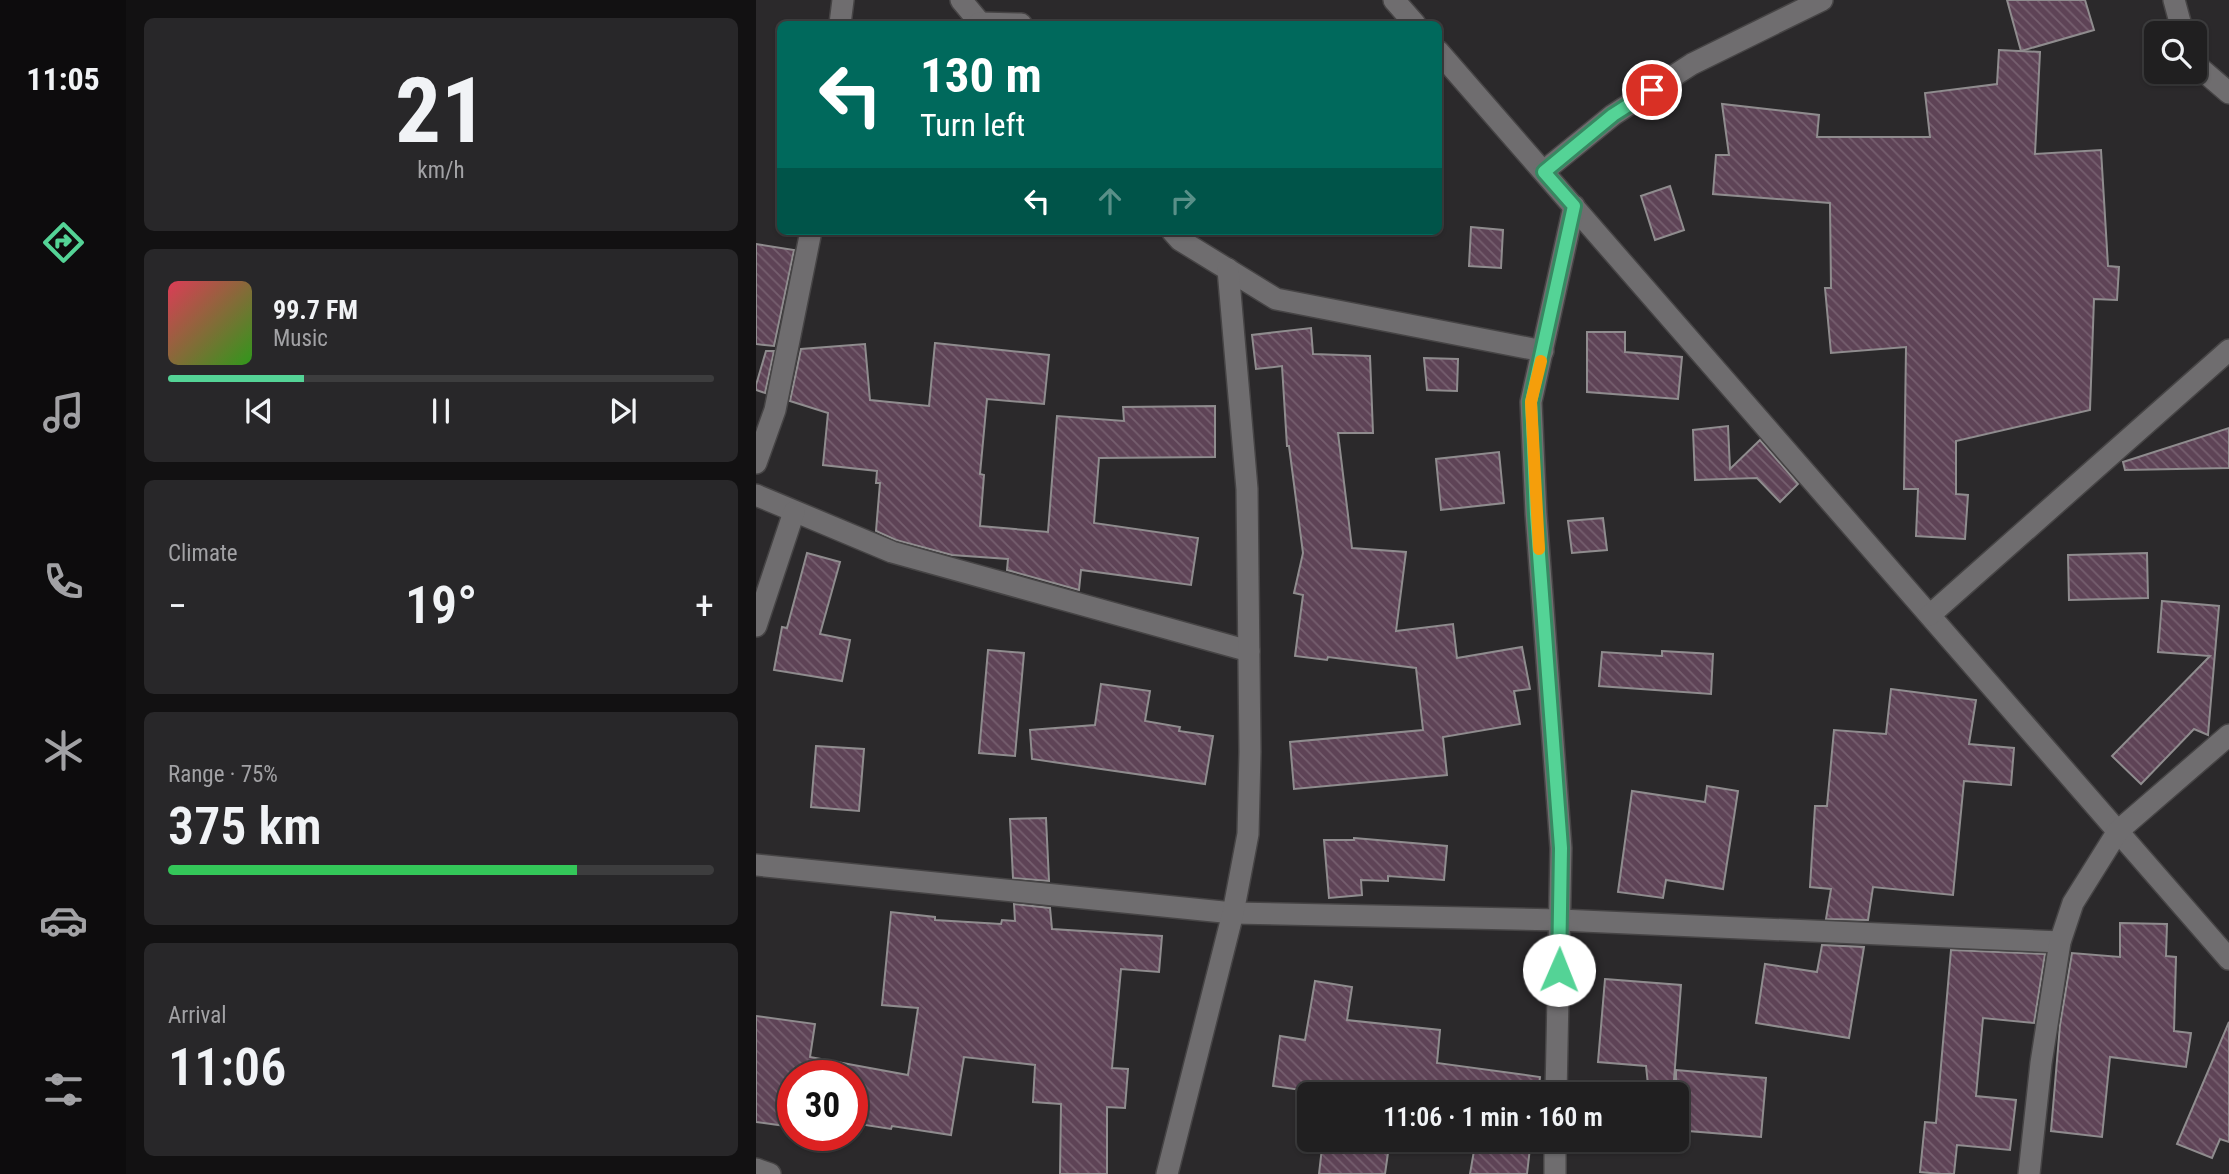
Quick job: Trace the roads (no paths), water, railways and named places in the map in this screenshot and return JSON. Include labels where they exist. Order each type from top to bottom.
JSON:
[{"type":"street","points":[[840,21],[843,0]]},
{"type":"street","points":[[961,0],[978,21]]},
{"type":"street","points":[[1394,0],[1412,21]]},
{"type":"street","points":[[2174,0],[2180,21]]},
{"type":"street","points":[[1544,172],[1613,115],[1692,64],[1813,2]]},
{"type":"street","points":[[1442,56],[2229,959]]},
{"type":"street","points":[[2207,74],[2229,93]]},
{"type":"street","points":[[1556,1082],[1561,848],[1536,514],[1531,402],[1574,206]]},
{"type":"street","points":[[756,463],[775,410],[810,235]]},
{"type":"street","points":[[1176,235],[1276,299],[1543,351]]},
{"type":"street","points":[[1167,1174],[1233,913],[1248,834],[1250,752],[1247,489],[1228,269]]},
{"type":"street","points":[[1930,615],[2229,350]]},
{"type":"street","points":[[756,495],[892,552],[1249,651]]},
{"type":"street","points":[[756,626],[794,512]]},
{"type":"street","points":[[2029,1174],[2040,1063],[2060,942],[2073,903],[2118,831],[2229,734]]},
{"type":"street","points":[[756,866],[1233,913],[1560,920],[2060,942]]},
{"type":"street","points":[[1555,1152],[1555,1174]]},
{"type":"street","points":[[756,1169],[770,1174]]}]
